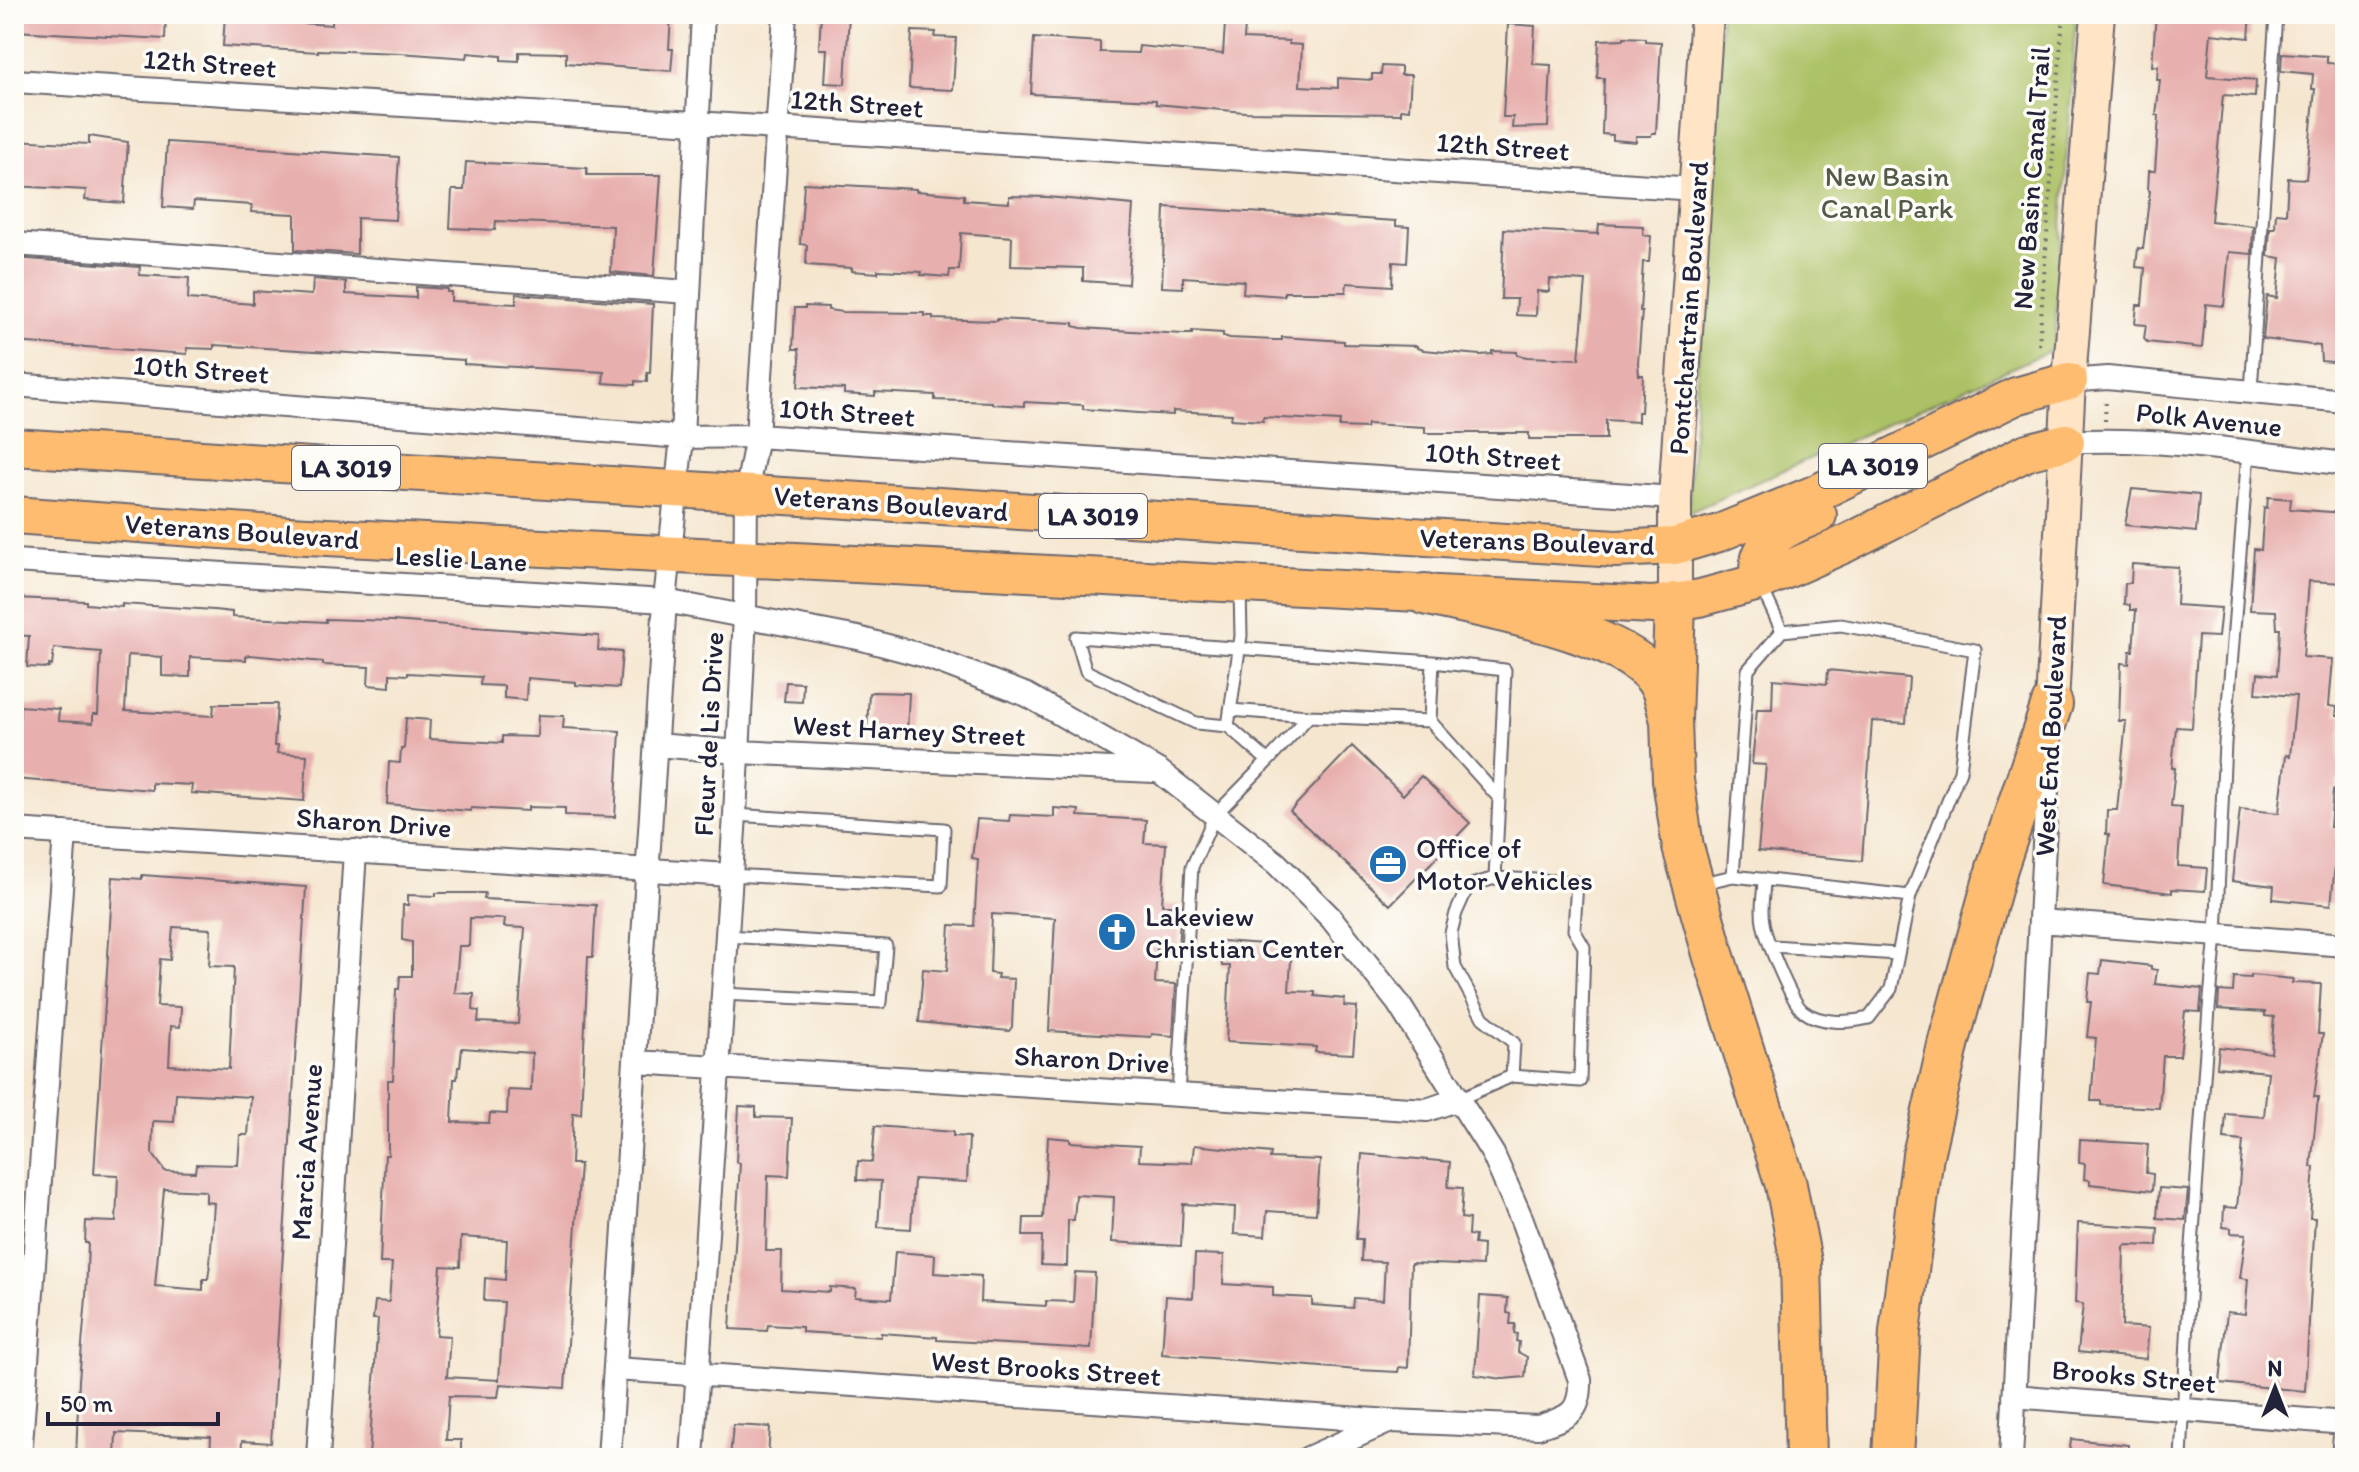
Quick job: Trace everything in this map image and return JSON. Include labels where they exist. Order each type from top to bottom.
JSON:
[{"type":"highway","points":[[1425,594],[1587,635],[1645,668],[1661,686],[1671,720]]},
{"type":"highway","points":[[1675,603],[1671,720],[1673,780],[1683,847],[1692,885],[1786,1185],[1801,1262],[1806,1458]]},
{"type":"highway","points":[[1893,1458],[1900,1332],[1923,1155],[1949,1041],[1997,868],[2052,704]]},
{"type":"main road","name":"Pontchartrain Boulevard","points":[[1675,603],[1675,498],[1707,14]]},
{"type":"main road","name":"West End Boulevard","points":[[2052,704],[2069,381],[2098,14]]},
{"type":"main road","name":"Veterans Boulevard","points":[[14,447],[1616,549],[1675,546],[1719,533],[1803,499],[2016,396],[2069,381]]},
{"type":"main road","name":"Veterans Boulevard","points":[[14,515],[288,535],[1621,604],[1675,603],[1759,582],[1845,544],[2027,452],[2066,442]]},
{"type":"main road","points":[[1759,582],[1759,556],[1769,541],[1791,526],[1861,497],[1900,452]]},
{"type":"main road","points":[[1240,584],[1244,526]]},
{"type":"street","name":"Fleur de Lis Drive","points":[[609,1458],[665,601],[682,437],[703,14]]},
{"type":"street","name":"Fleur de Lis Drive","points":[[692,1458],[735,815],[745,615],[746,494],[757,436],[785,14]]},
{"type":"street","name":"12th Street","points":[[14,81],[1695,189]]},
{"type":"street","points":[[14,244],[688,292]]},
{"type":"street","name":"Polk Avenue","points":[[2069,381],[2107,378],[2345,401]]},
{"type":"street","name":"10th Street","points":[[14,385],[682,437],[757,436],[1675,498]]},
{"type":"street","name":"Polk Avenue","points":[[2066,442],[2112,439],[2345,464]]},
{"type":"street","name":"Leslie Lane","points":[[14,561],[665,601],[745,615],[858,638],[925,656],[1027,695],[1159,771],[1276,863],[1331,918],[1398,1003],[1493,1154],[1522,1220],[1580,1380],[1581,1398],[1575,1410],[1538,1427],[1391,1421]]},
{"type":"street","name":"West End Boulevard","points":[[2011,1458],[2052,704]]},
{"type":"street","name":"West Harney Street","points":[[657,745],[738,752],[1159,771]]},
{"type":"street","name":"Sharon Drive","points":[[14,830],[730,875]]},
{"type":"street","points":[[20,1458],[65,833]]},
{"type":"street","name":"Marcia Avenue","points":[[318,1458],[355,851]]},
{"type":"street","points":[[2040,921],[2345,945]]},
{"type":"street","name":"Sharon Drive","points":[[635,1062],[1427,1110],[1459,1099]]},
{"type":"street","name":"West Brooks Street","points":[[615,1369],[1391,1421]]},
{"type":"street","name":"Brooks Street","points":[[2014,1396],[2345,1423]]},
{"type":"street","points":[[1308,1458],[1391,1421]]},
{"type":"street","points":[[2343,1458],[2345,1436]]},
{"type":"lane","points":[[2251,391],[2276,14]]},
{"type":"lane","points":[[2181,1458],[2192,1245],[2216,935],[2225,743],[2248,452]]},
{"type":"lane","points":[[1759,582],[1782,631]]},
{"type":"lane","points":[[1228,726],[1240,647],[1240,584]]},
{"type":"lane","points":[[1733,876],[1748,670],[1782,631],[1841,625],[1975,650],[1960,771],[1910,896],[1891,989],[1869,1018],[1852,1022],[1814,1017],[1800,1010],[1789,992],[1762,922],[1764,879]]},
{"type":"lane","points":[[1268,761],[1228,726],[1196,723],[1086,671],[1076,637],[1240,647],[1505,670],[1495,878]]},
{"type":"lane","points":[[1433,662],[1430,721],[1499,798]]},
{"type":"lane","points":[[1230,710],[1430,721]]},
{"type":"lane","points":[[1178,1095],[1192,867],[1215,815],[1309,716]]},
{"type":"lane","points":[[730,875],[941,886],[944,829],[735,815]]},
{"type":"lane","points":[[1692,885],[1733,876],[1910,896]]},
{"type":"lane","points":[[1459,1099],[1512,1076],[1580,1081],[1584,947],[1574,930],[1577,882],[1495,878],[1468,886],[1456,913],[1451,933],[1455,967],[1483,1018],[1514,1043],[1512,1076]]},
{"type":"lane","points":[[723,994],[881,1002],[886,946],[727,936]]},
{"type":"lane","points":[[1772,946],[1898,954]]},
{"type":"path","name":"New Basin Canal Trail","points":[[2039,345],[2063,14]]},
{"type":"path","points":[[2104,427],[2106,391]]},
{"type":"green space","name":"New Basin Canal Park","points":[[1721,14],[2076,14],[2054,349],[1688,513]]},
{"type":"building","points":[[14,14],[166,14],[165,39],[14,31]]},
{"type":"building","points":[[225,14],[284,14],[284,22],[332,25],[332,14],[544,14],[544,19],[616,24],[631,23],[631,14],[671,15],[671,71],[566,63],[566,53],[519,52],[519,61],[468,53],[467,58],[223,46]]},
{"type":"building","points":[[821,14],[849,14],[845,84],[825,83],[827,49],[819,49]]},
{"type":"building","points":[[2156,14],[2251,14],[2249,38],[2211,34],[2207,76],[2256,80],[2255,97],[2223,95],[2211,221],[2253,226],[2252,254],[2229,252],[2224,306],[2206,304],[2202,348],[2147,342],[2144,339],[2146,325],[2135,324],[2137,305],[2142,305],[2145,268],[2136,267],[2138,248],[2143,249],[2150,191],[2149,171],[2155,171],[2159,116],[2156,115],[2160,80],[2157,80],[2158,66],[2152,66]]},
{"type":"building","points":[[1225,24],[1245,25],[1244,39],[1289,41],[1289,44],[1302,45],[1300,86],[1338,88],[1338,78],[1372,80],[1372,74],[1381,74],[1382,66],[1401,67],[1401,75],[1411,75],[1409,110],[1401,109],[1401,114],[1245,112],[1156,104],[1156,100],[1031,94],[1034,38],[1100,42],[1100,52],[1138,53],[1139,46],[1223,54]]},
{"type":"building","points":[[1508,24],[1535,26],[1533,64],[1551,65],[1548,127],[1512,128],[1513,117],[1503,117]]},
{"type":"building","points":[[912,31],[936,32],[935,37],[956,38],[953,90],[909,88]]},
{"type":"building","points":[[1624,37],[1661,42],[1656,133],[1636,136],[1636,142],[1613,140],[1613,135],[1602,134],[1604,78],[1597,78],[1599,40]]},
{"type":"building","points":[[2282,53],[2327,56],[2327,63],[2345,64],[2345,363],[2321,361],[2320,346],[2263,339],[2267,296],[2277,298],[2281,258],[2268,256],[2270,228],[2275,228],[2276,213],[2286,214],[2288,178],[2306,179],[2315,89],[2312,89],[2313,74],[2281,71]]},
{"type":"building","points":[[89,136],[128,142],[124,203],[85,200],[86,190],[14,186],[14,140],[89,144]]},
{"type":"building","points":[[167,142],[399,157],[395,220],[357,218],[357,254],[295,250],[295,214],[251,212],[252,205],[194,201],[193,209],[163,207]]},
{"type":"building","points":[[466,162],[587,168],[587,175],[661,175],[654,276],[611,272],[613,226],[496,221],[495,230],[450,228],[452,190],[464,190]]},
{"type":"building","points":[[804,183],[916,189],[964,195],[964,200],[1009,203],[1009,196],[1047,197],[1133,205],[1128,284],[1083,281],[1083,268],[1011,266],[1012,237],[961,233],[959,270],[950,270],[949,277],[921,275],[922,272],[878,270],[878,273],[806,265],[807,245],[800,244]]},
{"type":"building","points":[[1165,207],[1396,221],[1396,226],[1409,227],[1407,263],[1393,262],[1392,286],[1347,283],[1346,292],[1284,292],[1284,296],[1243,293],[1244,281],[1183,277],[1183,288],[1162,287]]},
{"type":"building","points":[[1599,224],[1643,226],[1643,235],[1651,236],[1649,262],[1643,262],[1640,311],[1638,363],[1639,375],[1643,375],[1641,412],[1638,412],[1638,422],[1606,420],[1606,439],[1529,439],[1529,433],[1425,433],[1425,427],[1367,424],[1366,428],[1339,427],[1340,421],[1263,417],[1263,421],[1231,419],[1232,414],[1173,411],[1173,415],[1024,402],[1024,406],[935,400],[935,395],[875,392],[875,396],[844,394],[844,389],[798,387],[799,349],[793,349],[795,308],[805,306],[828,307],[828,310],[842,312],[925,313],[933,319],[1074,323],[1074,326],[1081,328],[1183,334],[1192,334],[1192,331],[1223,333],[1223,336],[1230,338],[1282,340],[1282,337],[1344,341],[1344,344],[1417,346],[1423,350],[1480,355],[1492,354],[1492,351],[1517,352],[1517,355],[1527,357],[1579,359],[1586,281],[1550,279],[1549,292],[1537,291],[1536,316],[1516,315],[1517,299],[1501,299],[1504,229],[1598,234]]},
{"type":"building","points":[[14,258],[140,267],[139,275],[189,278],[188,299],[253,304],[253,291],[312,295],[313,279],[346,282],[346,294],[416,298],[416,287],[447,289],[451,292],[451,301],[516,304],[516,294],[653,304],[650,373],[647,373],[647,382],[635,381],[635,385],[603,383],[604,372],[464,364],[464,360],[214,345],[214,349],[187,348],[187,354],[14,342]]},
{"type":"building","points":[[2132,489],[2199,495],[2196,532],[2125,525]]},
{"type":"building","points":[[2268,497],[2291,499],[2290,509],[2345,513],[2345,583],[2309,581],[2303,657],[2333,659],[2329,706],[2337,707],[2336,715],[2343,716],[2338,760],[2345,761],[2343,780],[2338,779],[2337,790],[2333,790],[2330,827],[2336,827],[2335,838],[2343,839],[2341,855],[2336,855],[2331,905],[2273,899],[2274,886],[2232,881],[2240,809],[2279,813],[2286,755],[2290,756],[2296,696],[2256,693],[2258,673],[2277,675],[2280,629],[2277,629],[2276,611],[2250,610],[2254,549],[2261,550],[2264,507],[2267,508]]},
{"type":"building","points":[[2132,564],[2178,567],[2176,605],[2221,608],[2218,637],[2198,636],[2192,728],[2176,727],[2172,768],[2175,768],[2171,806],[2182,807],[2178,866],[2207,868],[2205,891],[2172,889],[2172,893],[2104,885],[2109,834],[2106,834],[2107,810],[2117,810],[2126,721],[2119,721],[2121,663],[2129,664],[2130,651],[2133,651],[2136,610],[2130,610],[2130,605],[2124,604],[2125,583],[2131,583]]},
{"type":"building","points":[[14,598],[86,601],[86,604],[122,607],[122,604],[214,610],[232,612],[232,617],[326,622],[326,619],[392,621],[599,636],[598,650],[622,652],[619,688],[527,678],[526,700],[504,698],[504,686],[480,685],[481,677],[390,674],[390,687],[368,685],[369,667],[323,665],[323,662],[250,655],[246,656],[246,660],[190,657],[190,677],[162,676],[162,657],[128,655],[125,711],[213,716],[214,704],[277,704],[274,746],[278,746],[277,753],[307,755],[304,801],[191,793],[192,785],[152,783],[152,790],[14,779],[14,740],[18,740],[20,706],[59,709],[58,721],[93,723],[93,714],[98,714],[101,652],[54,648],[52,666],[27,667],[29,636],[14,635]]},
{"type":"building","points":[[1828,670],[1909,678],[1906,723],[1872,721],[1862,861],[1758,851],[1766,765],[1752,764],[1757,709],[1772,709],[1773,679],[1827,684]]},
{"type":"building","points":[[786,682],[803,683],[802,702],[784,701]]},
{"type":"building","points":[[869,693],[909,693],[907,733],[871,731],[867,728]]},
{"type":"building","points":[[538,715],[564,716],[563,728],[620,731],[615,817],[565,815],[565,808],[528,807],[528,811],[471,808],[470,811],[387,804],[389,762],[400,763],[406,718],[430,720],[429,739],[502,743],[502,736],[537,737]]},
{"type":"building","name":"Office of Motor Vehicles","points":[[1352,746],[1403,795],[1421,776],[1470,823],[1390,905],[1290,811]]},
{"type":"building","name":"Lakeview Christian Center","points":[[1054,808],[1079,810],[1078,816],[1146,820],[1144,843],[1166,844],[1162,905],[1181,905],[1178,949],[1157,947],[1155,983],[1176,984],[1173,1036],[1049,1031],[1055,918],[992,914],[990,973],[998,974],[997,978],[1014,979],[1012,1027],[1009,1031],[919,1022],[923,969],[947,971],[950,925],[974,926],[978,859],[972,858],[977,819],[1009,821],[1010,815],[1054,817]]},
{"type":"building","points":[[142,875],[306,887],[271,1443],[242,1441],[241,1458],[210,1458],[211,1437],[116,1433],[115,1458],[76,1458],[86,1298],[86,1221],[116,1222],[118,1175],[94,1174],[113,877],[142,879]],"holes":[[[173,927],[211,929],[209,966],[234,967],[229,1069],[169,1065],[171,1026],[180,1027],[181,1007],[157,1006],[160,959],[170,960]],[[176,1093],[251,1097],[248,1135],[240,1135],[238,1165],[196,1164],[195,1172],[165,1171],[152,1153],[153,1121],[174,1122]],[[164,1189],[206,1191],[206,1202],[214,1203],[210,1264],[208,1279],[203,1279],[203,1290],[155,1286]]]},
{"type":"building","points":[[436,893],[485,893],[484,899],[596,905],[593,957],[588,957],[581,1114],[573,1113],[571,1164],[580,1164],[565,1388],[500,1384],[498,1397],[449,1396],[446,1440],[461,1440],[461,1458],[369,1458],[378,1319],[373,1319],[375,1301],[389,1302],[392,1263],[380,1263],[385,1155],[388,1155],[388,1080],[393,1080],[396,989],[399,989],[400,976],[412,976],[412,942],[402,940],[403,905],[408,905],[408,895],[436,896]],"holes":[[[470,918],[505,919],[504,927],[525,928],[518,1024],[478,1022],[479,1011],[473,1010],[474,994],[455,993],[459,946],[469,946]],[[462,1048],[532,1053],[531,1091],[508,1090],[507,1114],[490,1113],[489,1123],[452,1122],[454,1079],[457,1079]],[[461,1237],[507,1240],[505,1280],[485,1278],[484,1301],[504,1302],[499,1380],[447,1377],[450,1336],[436,1335],[441,1266],[460,1267]]]},
{"type":"building","points":[[1222,941],[1292,946],[1289,991],[1315,992],[1315,996],[1345,999],[1344,1006],[1357,1007],[1353,1054],[1315,1052],[1316,1047],[1226,1042],[1230,966],[1222,966]]},
{"type":"building","points":[[2102,960],[2151,966],[2151,969],[2157,970],[2155,984],[2202,989],[2200,1012],[2185,1011],[2180,1056],[2163,1056],[2159,1108],[2101,1105],[2101,1101],[2091,1101],[2096,1038],[2087,1037],[2091,1002],[2087,1002],[2090,973],[2100,974]]},
{"type":"building","points":[[2251,975],[2293,979],[2292,983],[2321,984],[2318,1034],[2323,1034],[2314,1097],[2318,1097],[2310,1218],[2315,1218],[2305,1391],[2220,1383],[2227,1312],[2245,1314],[2248,1279],[2240,1278],[2246,1234],[2231,1233],[2231,1228],[2223,1227],[2224,1207],[2237,1208],[2243,1141],[2224,1139],[2226,1114],[2264,1117],[2268,1072],[2217,1067],[2219,1047],[2271,1053],[2274,1017],[2265,1016],[2265,1012],[2218,1009],[2219,991],[2233,992],[2234,977],[2251,978]]},
{"type":"building","points":[[739,1106],[756,1107],[756,1117],[792,1118],[789,1176],[768,1175],[766,1251],[782,1251],[781,1289],[830,1292],[830,1287],[856,1289],[855,1297],[891,1299],[895,1252],[935,1255],[934,1273],[981,1276],[980,1302],[1046,1306],[1046,1301],[1073,1302],[1075,1272],[1095,1273],[1091,1349],[937,1340],[937,1337],[881,1333],[881,1337],[802,1332],[802,1327],[768,1325],[767,1331],[730,1329],[740,1163],[736,1162]]},
{"type":"building","points":[[875,1126],[953,1132],[953,1136],[969,1137],[967,1182],[914,1179],[911,1229],[878,1227],[881,1181],[857,1180],[858,1161],[872,1162]]},
{"type":"building","points":[[1048,1137],[1070,1139],[1070,1142],[1140,1146],[1139,1161],[1192,1163],[1194,1145],[1271,1153],[1270,1158],[1320,1160],[1316,1214],[1267,1211],[1265,1236],[1234,1234],[1235,1207],[1183,1204],[1181,1246],[1112,1242],[1114,1197],[1076,1195],[1074,1220],[1068,1220],[1067,1266],[1041,1265],[1042,1236],[1023,1236],[1024,1218],[1043,1218]]},
{"type":"building","points":[[2080,1140],[2148,1144],[2146,1173],[2153,1174],[2152,1191],[2090,1184],[2090,1180],[2084,1179],[2085,1164],[2079,1163]]},
{"type":"building","points":[[1362,1154],[1450,1162],[1448,1187],[1463,1188],[1461,1218],[1469,1219],[1468,1235],[1475,1236],[1474,1244],[1483,1245],[1482,1266],[1411,1263],[1408,1368],[1399,1367],[1398,1372],[1358,1370],[1162,1354],[1166,1296],[1193,1298],[1195,1254],[1224,1255],[1223,1284],[1273,1287],[1273,1296],[1312,1298],[1312,1305],[1353,1308],[1354,1298],[1383,1300],[1385,1262],[1361,1261],[1362,1239],[1356,1239]]},
{"type":"building","points":[[2159,1188],[2188,1190],[2185,1220],[2157,1218]]},
{"type":"building","points":[[2078,1223],[2158,1228],[2157,1246],[2124,1247],[2122,1326],[2149,1328],[2146,1359],[2078,1352],[2083,1304],[2075,1303]]},
{"type":"building","points":[[1480,1296],[1508,1298],[1507,1313],[1511,1314],[1510,1324],[1515,1324],[1518,1352],[1527,1357],[1525,1377],[1503,1379],[1475,1375]]},
{"type":"building","points":[[733,1425],[770,1427],[768,1458],[730,1458]]},
{"type":"building","points":[[2071,1439],[2128,1445],[2127,1458],[2069,1458]]},
{"type":"place","name":"Office of Motor Vehicles","points":[[1388,864]]},
{"type":"place","name":"Lakeview Christian Center","points":[[1117,932]]}]
